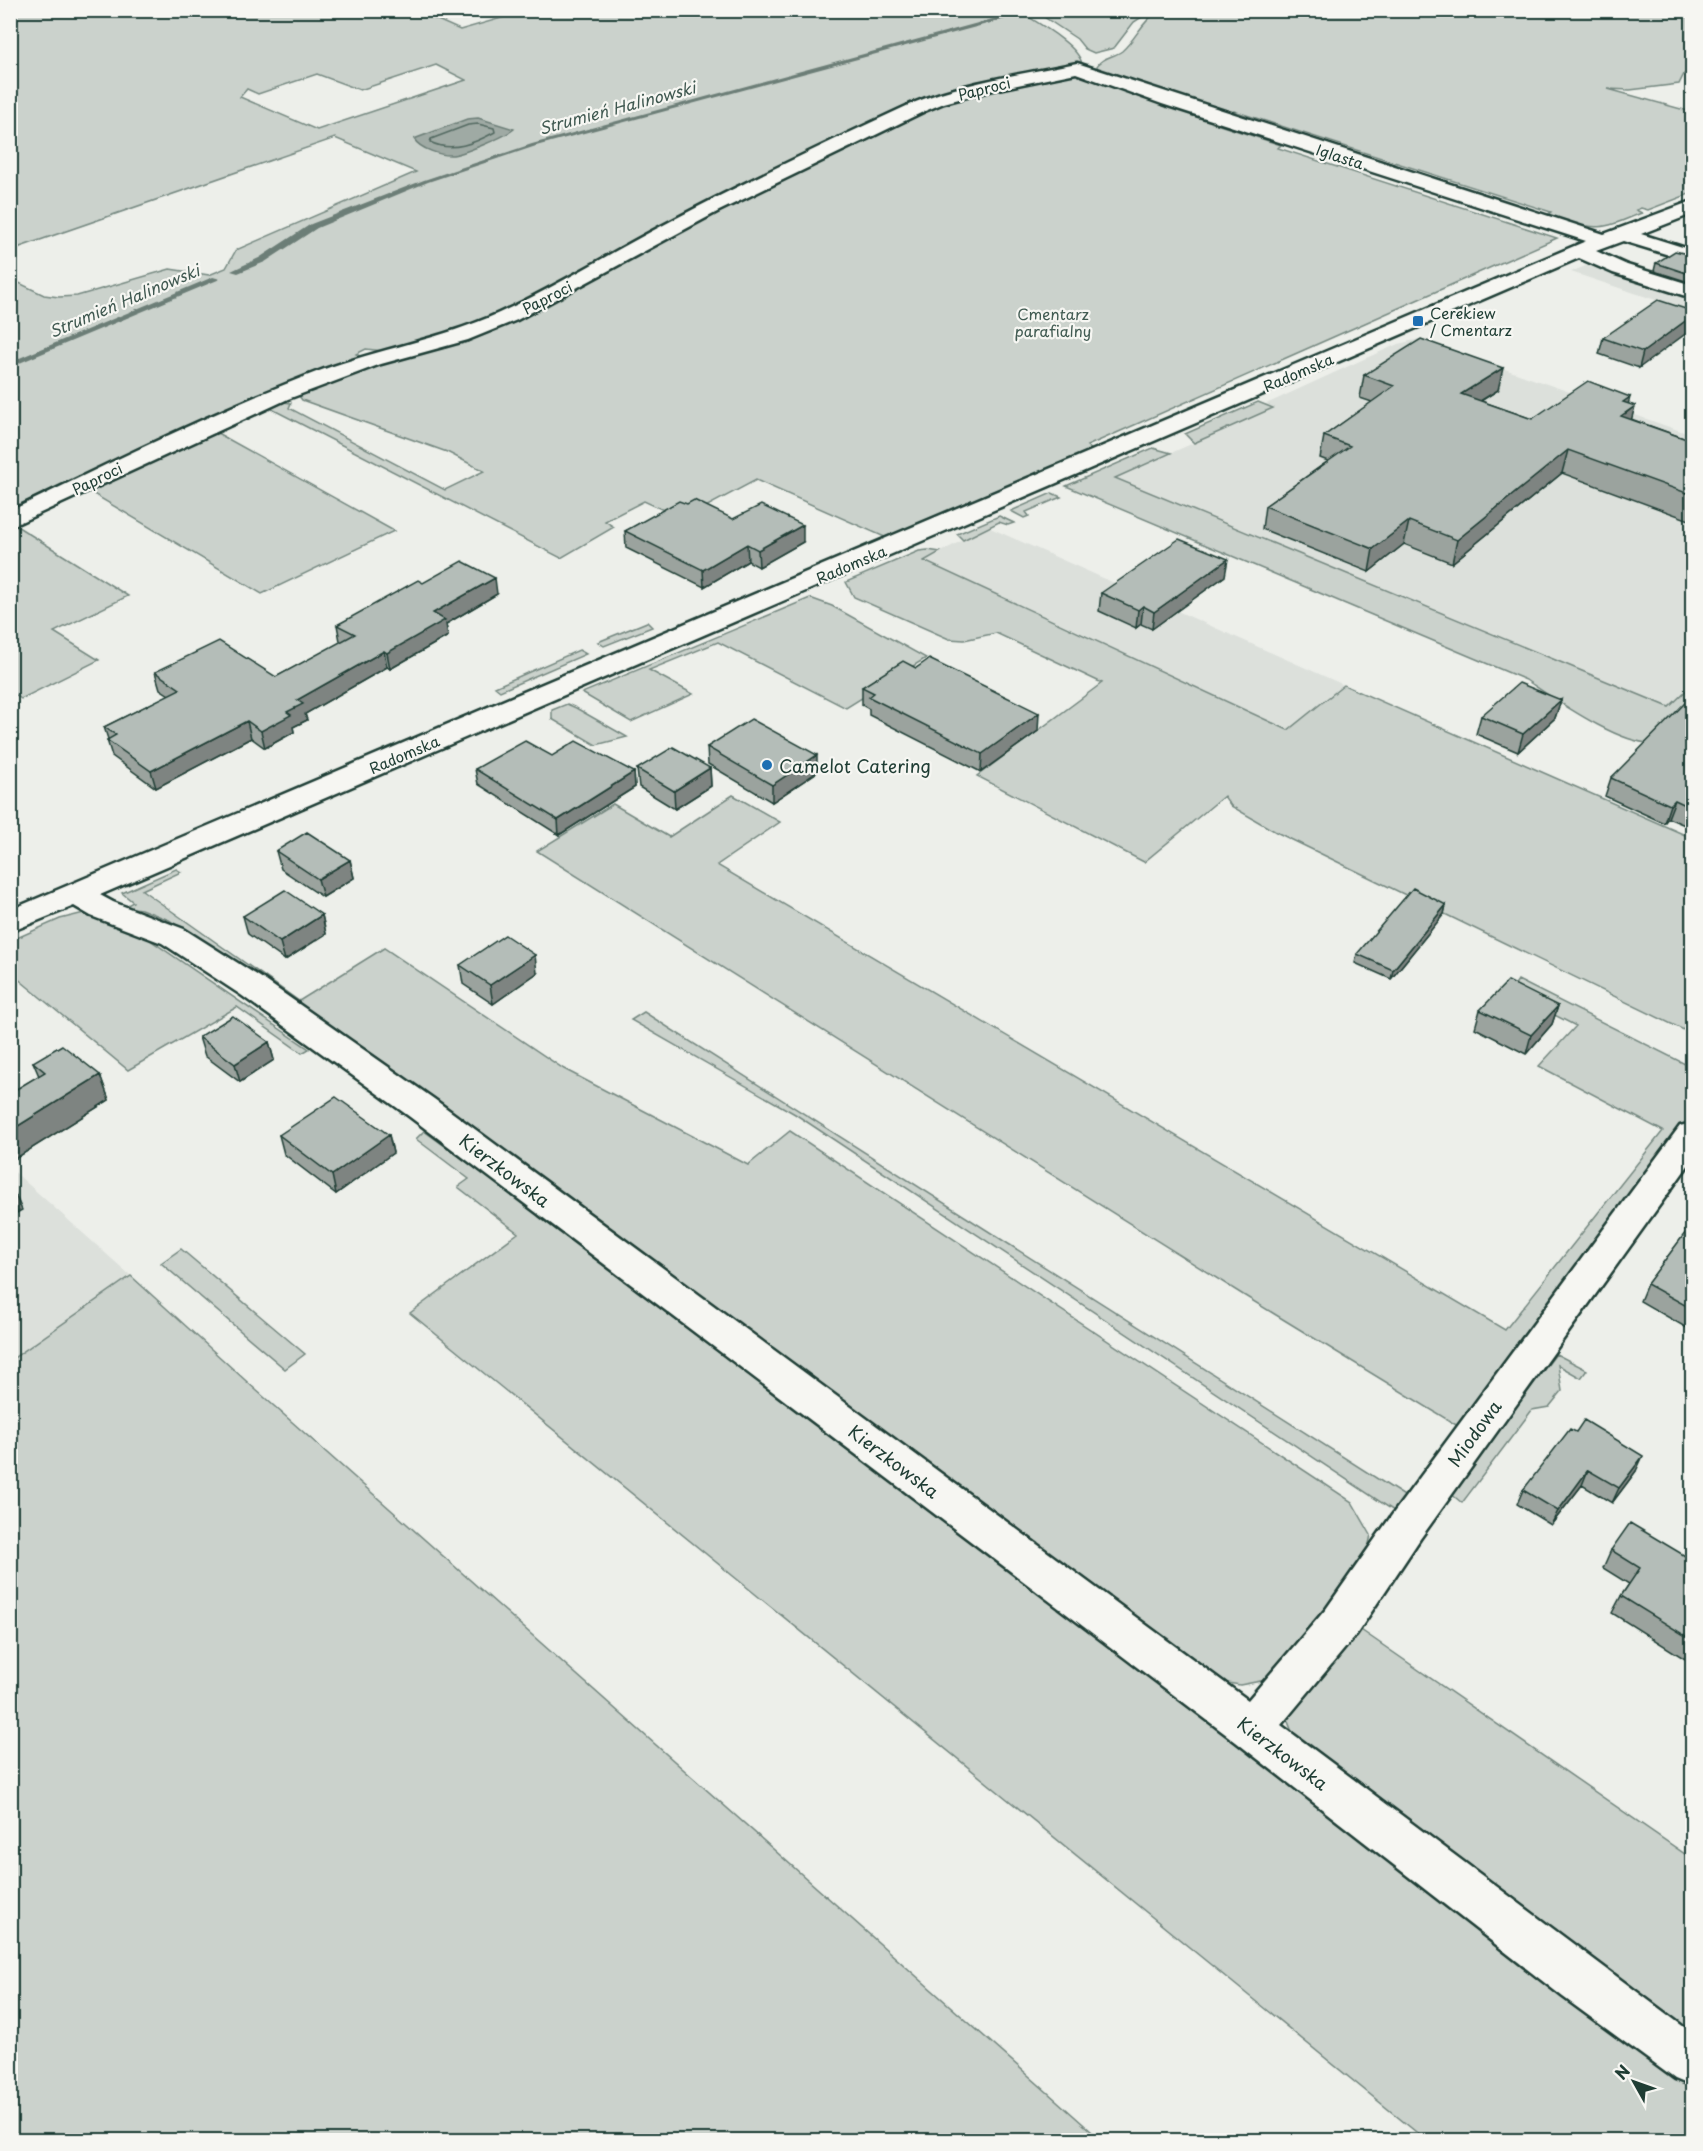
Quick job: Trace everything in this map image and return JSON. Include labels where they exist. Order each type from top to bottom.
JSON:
[{"type":"street","name":"Iglasta","points":[[1077,68],[1168,100],[1613,237],[1692,256]]},
{"type":"street","name":"Paproci","points":[[10,520],[213,422],[375,358],[417,348],[487,326],[521,311],[561,292],[643,243],[743,190],[918,106],[992,85],[1077,68]]},
{"type":"street","name":"Radomska","points":[[10,922],[1613,237],[1692,207]]},
{"type":"street","points":[[1579,252],[1620,269],[1692,292]]},
{"type":"street","name":"Kierzkowska","points":[[76,894],[102,909],[173,936],[252,987],[422,1108],[1251,1728],[1580,1980],[1692,2062]]},
{"type":"street","name":"Miodowa","points":[[1251,1728],[1341,1622],[1413,1517],[1692,1135]]},
{"type":"shaded area","points":[[1607,257],[1692,284],[1692,312],[1571,272]]},
{"type":"shaded area","points":[[1419,339],[1692,435],[1692,685],[1669,708],[1115,478],[1272,408],[1264,405],[1364,359],[1398,344]]},
{"type":"shaded area","points":[[988,527],[1344,685],[1288,730],[923,561]]},
{"type":"shaded area","points":[[10,1168],[131,1276],[11,1360],[10,1360]]},
{"type":"green space","name":"Cmentarz parafialny","points":[[415,10],[460,30],[529,10],[1019,11],[1065,42],[1073,49],[1082,64],[925,99],[766,174],[637,243],[650,245],[916,110],[957,96],[1062,73],[1075,73],[1218,119],[1213,123],[1281,145],[1278,148],[1557,238],[1087,446],[1092,450],[889,539],[756,480],[683,519],[644,501],[605,521],[614,527],[561,558],[266,406],[277,401],[291,403],[289,408],[445,490],[484,471],[447,452],[302,400],[297,393],[364,366],[426,348],[426,340],[383,351],[366,349],[356,354],[365,359],[201,424],[394,531],[262,594],[87,490],[15,525],[128,596],[54,632],[99,660],[21,699],[10,691],[11,264],[19,283],[44,295],[59,297],[77,296],[170,269],[209,275],[226,268],[236,250],[416,172],[335,138],[20,247],[11,256],[10,11]],"holes":[[[436,65],[466,80],[317,130],[240,97],[247,89],[258,94],[317,74],[360,90]]]},
{"type":"green space","points":[[1035,11],[1151,11],[1134,22],[1114,48],[1094,53],[1085,49],[1077,39]]},
{"type":"green space","points":[[1158,11],[1692,11],[1692,70],[1684,74],[1679,84],[1630,90],[1608,89],[1692,112],[1692,193],[1648,210],[1641,208],[1636,210],[1642,213],[1615,224],[1577,228],[1544,217],[1551,212],[1234,111],[1225,115],[1098,72],[1099,63],[1122,51]]},
{"type":"green space","points":[[1258,402],[1273,408],[1194,443],[1185,434]]},
{"type":"green space","points":[[1153,448],[1171,453],[1115,478],[1669,707],[1692,685],[1692,725],[1659,742],[1645,743],[1629,739],[1591,721],[1526,680],[1066,486]]},
{"type":"green space","points":[[1052,493],[1061,497],[1026,512],[1029,516],[1024,518],[1011,511]]},
{"type":"green space","points":[[999,516],[1014,523],[1008,525],[999,522],[963,540],[957,534]]},
{"type":"green space","points":[[919,551],[940,552],[924,561],[1288,730],[1344,685],[1692,838],[1692,1034],[1276,832],[1231,806],[1224,796],[1144,862],[977,776],[1102,683],[996,633],[964,640],[949,639],[854,597],[846,582]]},
{"type":"green space","points":[[810,598],[832,606],[926,658],[846,708],[718,642],[649,670],[693,694],[631,722],[582,693]]},
{"type":"green space","points":[[647,622],[652,627],[604,646],[598,642]]},
{"type":"green space","points":[[579,650],[586,654],[500,691],[495,687]]},
{"type":"green space","points":[[567,704],[627,737],[596,745],[552,719],[552,710]]},
{"type":"green space","points":[[733,795],[780,822],[717,865],[1505,1330],[1663,1131],[1539,1066],[1576,1026],[1510,992],[1518,980],[1691,1067],[1692,1065],[1692,1115],[1461,1428],[1245,1296],[537,851],[613,804],[669,837]]},
{"type":"green space","points":[[176,869],[181,872],[142,890],[299,1001],[384,948],[564,1069],[748,1165],[790,1131],[1352,1502],[1371,1535],[1366,1557],[1293,1662],[1271,1679],[1240,1685],[1210,1680],[294,1005],[169,920],[141,909],[124,907],[133,902],[122,893]]},
{"type":"green space","points":[[84,913],[147,938],[309,1049],[302,1053],[237,1007],[128,1070],[11,973],[10,941],[60,919]]},
{"type":"green space","points":[[644,1012],[1406,1497],[1394,1511],[795,1114],[631,1020]]},
{"type":"green space","points":[[424,1131],[536,1212],[539,1217],[1692,2085],[1692,2140],[1426,2140],[410,1313],[518,1233],[458,1187],[469,1179],[416,1139]]},
{"type":"green space","points":[[181,1249],[305,1354],[285,1369],[161,1263]]},
{"type":"green space","points":[[131,1276],[256,1390],[1101,2140],[11,2140],[11,1360]]},
{"type":"green space","points":[[1556,1354],[1587,1370],[1581,1378],[1558,1365],[1562,1391],[1549,1407],[1532,1410],[1462,1503],[1450,1493]]},
{"type":"green space","points":[[1358,1628],[1692,1859],[1692,2040],[1298,1747],[1287,1719]]},
{"type":"water","points":[[478,118],[514,129],[485,144],[453,155],[431,151],[414,139],[467,119]]},
{"type":"building","points":[[1675,251],[1692,255],[1692,275],[1656,263]]},
{"type":"building","points":[[1658,300],[1692,311],[1692,316],[1643,352],[1603,338]]},
{"type":"building","points":[[1421,339],[1503,368],[1461,394],[1532,419],[1588,381],[1630,397],[1623,402],[1635,406],[1621,416],[1692,441],[1692,495],[1568,450],[1457,540],[1409,521],[1373,549],[1265,506],[1350,446],[1324,436],[1394,386],[1364,375]]},
{"type":"building","points":[[694,500],[733,519],[761,505],[803,525],[758,550],[747,544],[703,570],[625,531],[679,501],[687,504]]},
{"type":"building","points":[[1179,539],[1228,559],[1154,612],[1143,606],[1138,610],[1101,593]]},
{"type":"building","points":[[462,561],[495,578],[433,613],[445,620],[297,700],[303,704],[287,712],[291,715],[261,731],[247,721],[151,771],[107,740],[116,735],[104,727],[180,689],[155,672],[219,641],[276,677],[355,634],[337,625],[418,580],[423,583]]},
{"type":"building","points":[[929,659],[1039,713],[982,754],[869,697],[874,693],[862,687],[903,661],[916,668]]},
{"type":"building","points":[[1519,683],[1561,700],[1523,734],[1481,716]]},
{"type":"building","points":[[1686,702],[1692,705],[1692,808],[1675,800],[1670,805],[1611,778]]},
{"type":"building","points":[[751,719],[817,755],[772,785],[707,747]]},
{"type":"building","points":[[525,741],[552,756],[576,741],[634,772],[558,820],[475,769]]},
{"type":"building","points":[[673,747],[710,768],[674,791],[637,769]]},
{"type":"building","points":[[307,832],[350,860],[318,879],[276,851]]},
{"type":"building","points":[[1413,888],[1446,905],[1393,970],[1357,954]]},
{"type":"building","points":[[285,890],[322,915],[280,942],[243,916]]},
{"type":"building","points":[[505,935],[535,955],[490,985],[460,965]]},
{"type":"building","points":[[1508,981],[1558,1006],[1531,1035],[1480,1010]]},
{"type":"building","points":[[233,1016],[269,1042],[235,1064],[199,1037]]},
{"type":"building","points":[[62,1045],[100,1075],[10,1131],[10,1093],[45,1072],[33,1062]]},
{"type":"building","points":[[336,1097],[389,1135],[332,1175],[279,1135]]},
{"type":"building","points":[[1692,1224],[1692,1309],[1647,1284]]},
{"type":"building","points":[[1584,1420],[1643,1456],[1619,1488],[1588,1470],[1558,1511],[1523,1490],[1570,1429],[1576,1432]]},
{"type":"building","points":[[1630,1523],[1692,1560],[1692,1640],[1621,1596],[1640,1568],[1611,1550]]},
{"type":"waterway","name":"Strumień Halinowski","points":[[235,271],[262,260],[314,226],[426,181],[534,145],[1022,13]]},
{"type":"waterway","name":"Strumień Halinowski","points":[[10,365],[216,279]]},
{"type":"place","name":"Cerekiew / Cmentarz","points":[[1418,321]]},
{"type":"place","name":"Camelot Catering","points":[[767,765]]}]
